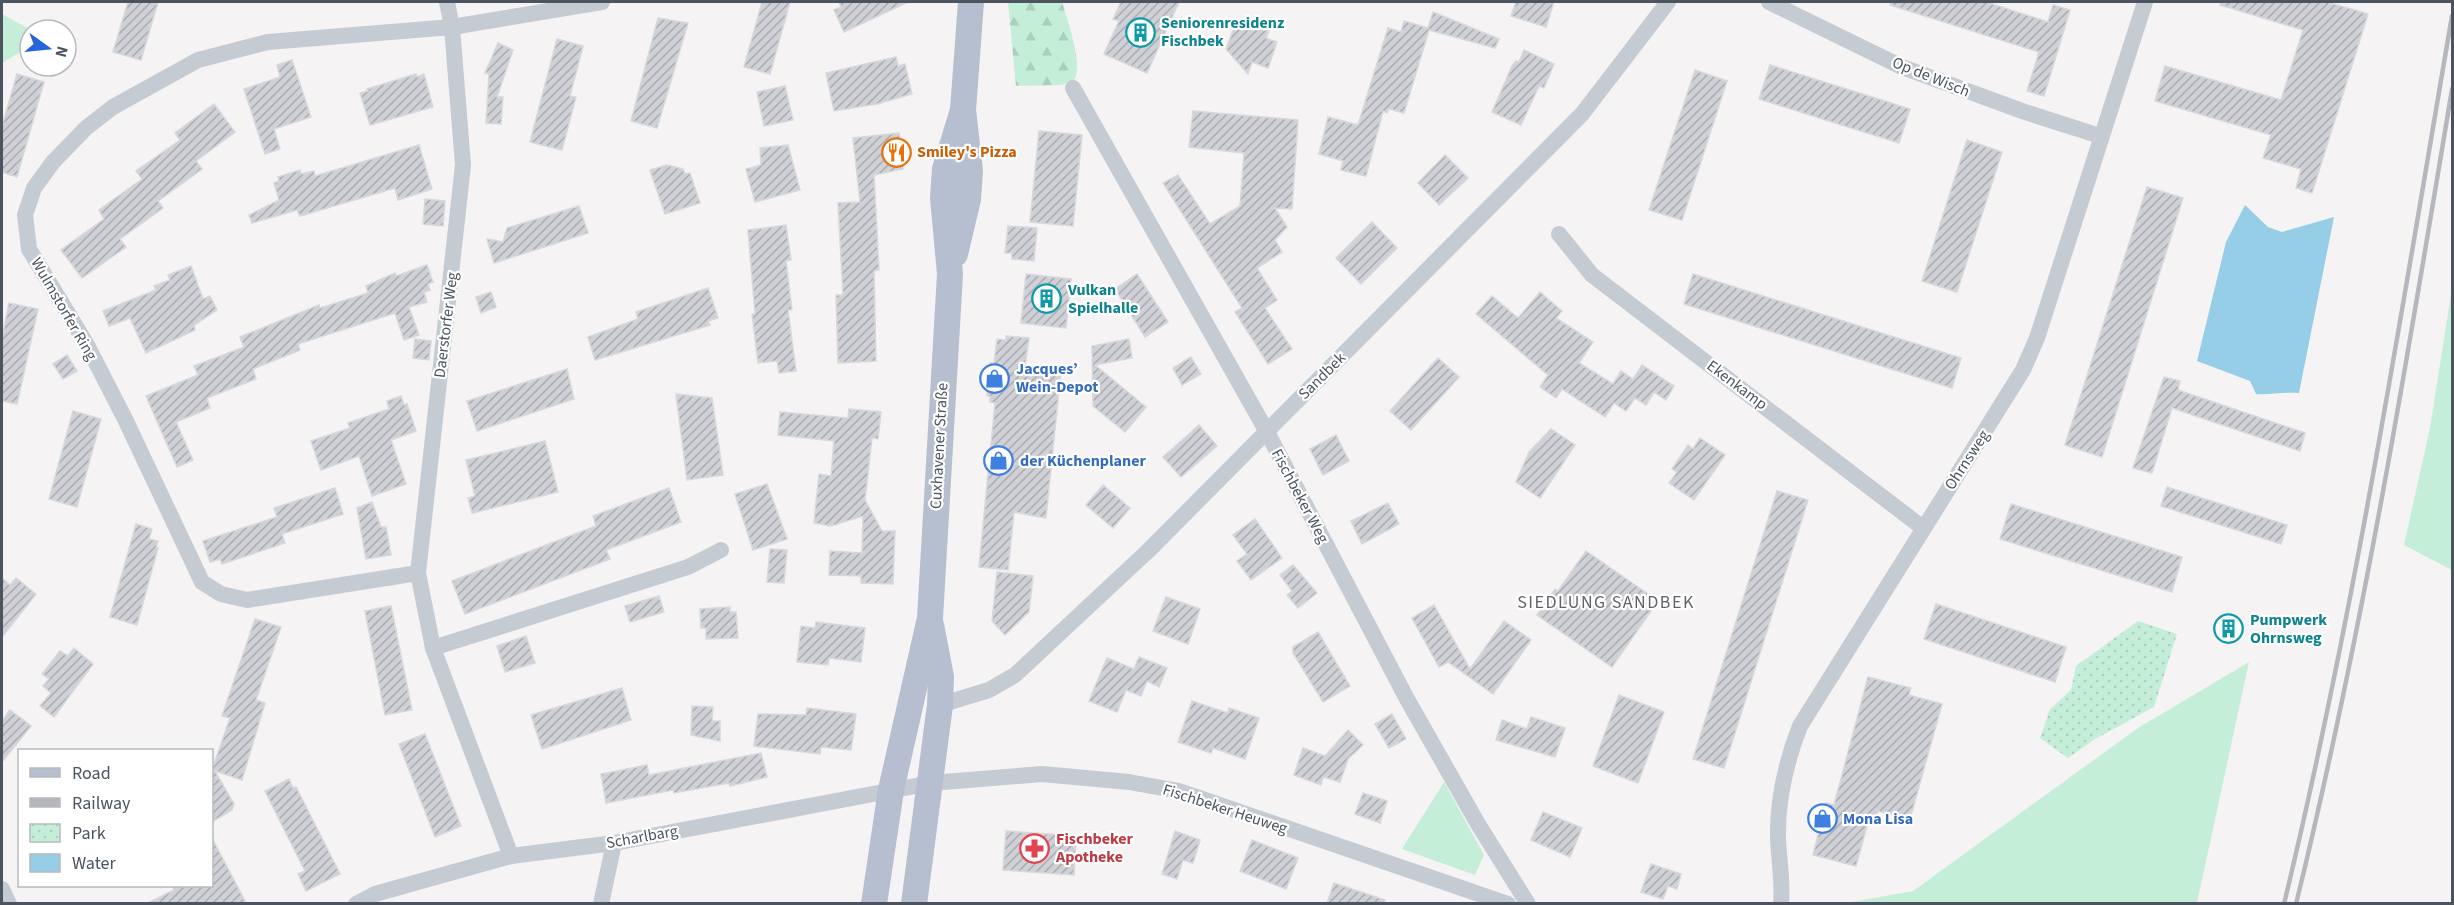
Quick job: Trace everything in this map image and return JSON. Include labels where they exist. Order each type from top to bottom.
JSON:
[{"type":"main road","name":"Cuxhavener Straße","points":[[874,903],[891,790],[914,677],[930,618],[950,274],[968,199],[970,171],[963,110],[971,2]]},
{"type":"main road","name":"Cuxhavener Straße","points":[[914,903],[940,705],[941,678],[930,618]]},
{"type":"street","name":"Daerstorfer Weg","points":[[447,2],[452,27],[463,165],[418,573],[433,648],[511,856]]},
{"type":"street","name":"Wulmstorfer Ring","points":[[418,573],[247,600],[221,594],[202,582],[125,419],[71,316],[29,249],[25,215],[30,197],[40,179],[86,128],[114,107],[198,60],[268,42],[452,27],[602,2]]},
{"type":"street","name":"Sandbek","points":[[940,705],[989,690],[1015,675],[1149,550],[1582,114],[1668,2]]},
{"type":"street","name":"Op de Wisch","points":[[1769,2],[1902,67],[2025,112],[2100,136]]},
{"type":"street","name":"Ohrnsweg","points":[[1781,903],[1778,837],[1780,799],[1792,748],[1800,726],[2023,370],[2037,338],[2100,136],[2145,2]]},
{"type":"street","name":"Fischbeker Weg","points":[[1073,88],[1267,432],[1407,699],[1478,824],[1528,903]]},
{"type":"street","name":"Ekenkamp","points":[[1559,234],[1592,275],[1923,528]]},
{"type":"street","points":[[433,648],[688,567],[721,550]]},
{"type":"street","name":"Fischbeker Heuweg","points":[[931,783],[1042,774],[1129,782],[1179,791],[1508,903]]},
{"type":"street","name":"Scharlbarg","points":[[356,903],[375,894],[511,856],[614,843],[931,783]]},
{"type":"street","points":[[601,903],[614,843]]},
{"type":"street","points":[[2,889],[9,903]]},
{"type":"green space","points":[[1008,2],[1062,2],[1076,54],[1077,73],[1074,80],[1062,85],[1016,86]]},
{"type":"green space","points":[[2,14],[18,23],[18,53],[2,63]]},
{"type":"green space","points":[[2452,288],[2452,570],[2404,545],[2430,428]]},
{"type":"green space","points":[[2138,621],[2177,634],[2154,707],[2095,739],[2068,758],[2040,738],[2050,709],[2071,690],[2076,666]]},
{"type":"green space","points":[[2249,662],[2197,903],[1846,903],[1913,891],[2138,728]]},
{"type":"green space","points":[[1444,782],[1484,855],[1475,875],[1402,849]]},
{"type":"water","points":[[2245,205],[2268,227],[2282,232],[2334,217],[2299,393],[2256,394],[2250,381],[2197,361],[2226,242]]},
{"type":"building","points":[[128,2],[158,2],[141,60],[113,52]]},
{"type":"building","points":[[762,2],[790,2],[770,74],[744,67]]},
{"type":"building","points":[[839,2],[908,2],[844,32],[834,10],[841,7]]},
{"type":"building","name":"Seniorenresidenz Fischbek","points":[[1121,2],[1179,2],[1147,73],[1104,54],[1119,21],[1113,19]]},
{"type":"building","points":[[1516,2],[1554,2],[1546,27],[1511,16]]},
{"type":"building","points":[[1891,2],[1986,2],[2048,22],[2053,5],[2070,10],[2044,96],[2027,91],[2039,52],[1890,5]]},
{"type":"building","points":[[2221,2],[2327,2],[2368,14],[2312,193],[2296,188],[2301,169],[2263,158],[2271,135],[2155,101],[2165,66],[2281,100],[2303,30],[2220,5]]},
{"type":"building","points":[[1433,12],[1499,39],[1495,48],[1429,30],[1404,113],[1389,109],[1387,113],[1383,111],[1366,176],[1341,170],[1343,161],[1319,154],[1328,117],[1358,125],[1388,28],[1401,32],[1404,21],[1428,28]]},
{"type":"building","points":[[658,18],[688,23],[657,128],[631,121]]},
{"type":"building","points":[[1237,20],[1269,31],[1266,38],[1277,42],[1268,68],[1252,62],[1248,74],[1226,49]]},
{"type":"building","points":[[557,39],[583,46],[570,96],[576,97],[562,150],[530,142]]},
{"type":"building","points":[[498,43],[513,50],[497,97],[503,97],[501,124],[486,123],[489,74],[485,73]]},
{"type":"building","points":[[1524,50],[1554,64],[1544,88],[1539,86],[1521,125],[1492,112],[1512,66],[1516,61],[1519,62]]},
{"type":"building","points":[[896,57],[898,66],[905,64],[912,94],[877,104],[834,111],[826,73]]},
{"type":"building","points":[[292,60],[311,117],[274,129],[280,149],[265,154],[244,89],[280,77],[277,65]]},
{"type":"building","points":[[1770,65],[1910,109],[1899,143],[1759,99]]},
{"type":"building","points":[[1695,70],[1727,81],[1682,220],[1649,210]]},
{"type":"building","points":[[17,74],[18,78],[30,78],[44,82],[17,177],[2,172],[2,126]]},
{"type":"building","points":[[416,74],[417,77],[424,74],[433,107],[370,125],[360,93]]},
{"type":"building","points":[[785,86],[793,120],[764,126],[757,92]]},
{"type":"building","points":[[214,104],[235,132],[196,161],[202,169],[158,201],[163,208],[120,239],[126,247],[82,278],[61,250],[104,219],[99,210],[142,179],[136,171],[180,140],[175,133]]},
{"type":"building","points":[[1193,111],[1298,120],[1292,209],[1275,208],[1287,227],[1275,240],[1282,252],[1257,268],[1277,300],[1265,308],[1292,349],[1268,364],[1235,312],[1242,308],[1163,183],[1178,175],[1210,224],[1240,206],[1244,153],[1189,147]]},
{"type":"building","points":[[1039,131],[1082,135],[1073,226],[1030,222]]},
{"type":"building","points":[[899,133],[903,169],[874,175],[879,270],[874,271],[876,361],[838,363],[836,295],[843,295],[838,203],[860,202],[853,138]]},
{"type":"building","points":[[1967,140],[2002,152],[1957,292],[1922,281]]},
{"type":"building","points":[[419,145],[432,189],[398,200],[395,188],[300,216],[297,210],[252,223],[249,215],[279,200],[274,183],[279,181],[278,177],[300,170],[301,174],[314,171],[315,176]]},
{"type":"building","points":[[788,145],[800,190],[755,202],[746,169],[761,165],[760,148]]},
{"type":"building","points":[[1445,155],[1468,178],[1439,205],[1418,183]]},
{"type":"building","points":[[667,165],[683,169],[685,174],[690,173],[700,203],[665,214],[650,170]]},
{"type":"building","points":[[2147,187],[2183,198],[2102,457],[2065,445]]},
{"type":"building","points":[[425,199],[445,201],[443,226],[423,224]]},
{"type":"building","points":[[579,206],[588,233],[494,263],[487,239],[503,242],[507,228]]},
{"type":"building","points":[[1372,222],[1397,248],[1361,284],[1336,258]]},
{"type":"building","points":[[786,225],[791,260],[786,261],[792,310],[788,310],[796,371],[779,373],[777,361],[758,363],[752,314],[755,314],[748,230]]},
{"type":"building","points":[[1008,226],[1037,228],[1034,261],[1012,259],[1012,253],[1005,253]]},
{"type":"building","points":[[427,265],[433,282],[428,284],[430,290],[424,292],[427,302],[409,307],[419,335],[404,340],[395,313],[298,344],[300,350],[253,369],[256,379],[207,398],[210,408],[176,422],[193,460],[177,467],[146,396],[198,375],[194,366],[244,347],[240,337],[319,305],[320,308],[368,293],[366,286],[395,273],[396,276]]},
{"type":"building","points":[[191,266],[203,299],[210,296],[217,310],[194,325],[195,330],[146,353],[130,318],[109,326],[103,311],[156,290],[154,286],[170,280],[168,275]]},
{"type":"building","name":"Vulkan Spielhalle","points":[[1026,274],[1071,279],[1066,328],[1021,323]]},
{"type":"building","points":[[1137,274],[1168,322],[1145,337],[1115,289]]},
{"type":"building","points":[[1693,274],[1961,358],[1952,388],[1684,304]]},
{"type":"building","points":[[708,288],[718,318],[708,321],[710,325],[595,360],[588,337],[638,319],[636,312]]},
{"type":"building","points":[[491,292],[496,307],[481,313],[476,297]]},
{"type":"building","points":[[1540,292],[1562,311],[1556,318],[1593,342],[1579,363],[1613,384],[1621,371],[1633,379],[1642,365],[1674,386],[1666,400],[1654,392],[1646,405],[1635,398],[1626,411],[1614,403],[1605,417],[1562,389],[1556,398],[1540,387],[1548,375],[1476,314],[1492,296],[1518,318]]},
{"type":"building","points":[[9,303],[38,309],[17,404],[2,401],[2,338]]},
{"type":"building","points":[[1006,336],[1029,338],[1025,366],[1061,370],[1046,518],[1014,512],[1008,570],[979,567],[995,403],[990,402],[990,396],[987,396],[990,363],[994,363],[997,339],[1006,340]]},
{"type":"building","points":[[415,339],[431,341],[429,360],[413,358]]},
{"type":"building","points":[[1129,339],[1132,358],[1095,365],[1146,407],[1125,432],[1093,406],[1092,346]]},
{"type":"building","points":[[67,355],[77,371],[63,379],[53,364]]},
{"type":"building","points":[[1191,357],[1201,374],[1182,385],[1173,368]]},
{"type":"building","points":[[1438,358],[1459,377],[1411,430],[1390,411]]},
{"type":"building","points":[[567,369],[574,399],[477,431],[467,401]]},
{"type":"building","points":[[2164,377],[2180,381],[2178,390],[2305,433],[2300,451],[2172,408],[2152,473],[2133,468]]},
{"type":"building","points":[[676,394],[712,398],[723,475],[687,480]]},
{"type":"building","points":[[401,396],[404,405],[407,404],[416,431],[391,440],[406,484],[372,496],[359,456],[321,470],[311,441],[350,428],[348,423],[389,409],[387,401]]},
{"type":"building","points":[[849,409],[881,412],[878,439],[872,438],[865,500],[882,531],[895,531],[893,584],[861,583],[861,576],[829,575],[830,551],[862,553],[863,516],[831,526],[814,523],[819,474],[831,476],[834,441],[778,435],[780,412],[848,418]]},
{"type":"building","points":[[73,411],[101,419],[77,507],[49,499]]},
{"type":"building","points":[[1199,425],[1217,446],[1181,477],[1163,457]]},
{"type":"building","points":[[1551,429],[1575,445],[1540,498],[1516,482],[1529,452]]},
{"type":"building","points":[[1336,435],[1349,461],[1323,475],[1310,449]]},
{"type":"building","points":[[1700,438],[1725,455],[1694,500],[1669,483],[1677,472],[1672,469],[1688,445],[1693,449]]},
{"type":"building","points":[[545,441],[558,492],[472,513],[468,498],[475,496],[466,460]]},
{"type":"building","points":[[767,484],[787,539],[753,550],[735,494]]},
{"type":"building","points":[[1103,485],[1130,508],[1113,528],[1086,505]]},
{"type":"building","points":[[2167,487],[2287,525],[2281,544],[2161,506]]},
{"type":"building","points":[[335,488],[343,514],[282,534],[285,543],[222,564],[220,559],[210,562],[203,541],[277,517],[274,508]]},
{"type":"building","points":[[669,488],[681,522],[606,550],[610,559],[465,614],[452,581],[596,526],[593,516]]},
{"type":"building","points":[[1777,491],[1808,500],[1724,768],[1693,759]]},
{"type":"building","points":[[372,502],[381,527],[386,527],[391,555],[366,559],[357,508]]},
{"type":"building","points":[[1388,503],[1399,524],[1362,544],[1351,521]]},
{"type":"building","points":[[2011,504],[2182,557],[2172,592],[2000,539]]},
{"type":"building","points":[[1255,519],[1282,558],[1251,580],[1237,561],[1247,554],[1233,535]]},
{"type":"building","points":[[136,524],[152,529],[149,539],[158,541],[137,625],[110,617]]},
{"type":"building","points":[[770,549],[787,550],[784,583],[767,582]]},
{"type":"building","points":[[1586,551],[1658,601],[1612,667],[1537,615],[1555,589],[1558,591]]},
{"type":"building","points":[[1293,565],[1317,593],[1298,608],[1287,595],[1292,591],[1280,575]]},
{"type":"building","points":[[997,572],[1033,576],[1029,612],[1005,635],[992,621]]},
{"type":"building","points":[[2,578],[10,585],[16,578],[36,594],[2,637]]},
{"type":"building","points":[[659,596],[664,612],[630,622],[625,606]]},
{"type":"building","points":[[1166,597],[1200,609],[1188,644],[1153,631]]},
{"type":"building","points":[[1936,604],[2066,647],[2055,682],[1924,639]]},
{"type":"building","points":[[1434,605],[1470,669],[1504,621],[1531,640],[1493,694],[1448,662],[1439,667],[1412,618]]},
{"type":"building","points":[[391,606],[412,710],[385,715],[365,611]]},
{"type":"building","points":[[730,607],[730,612],[736,612],[738,638],[706,639],[706,628],[701,628],[700,609]]},
{"type":"building","name":"Pumpwerk Ohrnsweg","points":[[2221,617],[2241,623],[2236,640],[2216,635]]},
{"type":"building","points":[[255,619],[281,627],[256,700],[265,703],[242,780],[215,771],[234,804],[232,810],[213,821],[213,767],[230,718],[222,716]]},
{"type":"building","points":[[816,622],[865,628],[861,662],[829,658],[828,665],[797,662],[801,626],[815,628]]},
{"type":"building","points":[[1318,632],[1350,686],[1323,702],[1293,653],[1293,647]]},
{"type":"building","points":[[526,636],[535,663],[505,672],[497,646]]},
{"type":"building","points":[[74,648],[93,664],[54,717],[40,706],[51,693],[43,686],[49,679],[42,674],[60,651],[68,656]]},
{"type":"building","points":[[1139,657],[1167,668],[1159,687],[1147,681],[1141,696],[1126,690],[1117,712],[1089,701],[1107,658],[1134,669]]},
{"type":"building","points":[[1868,677],[1911,688],[1909,695],[1942,704],[1910,819],[1878,811],[1877,817],[1870,815],[1856,866],[1813,855],[1826,803],[1834,805]]},
{"type":"building","points":[[622,688],[631,720],[542,749],[531,715]]},
{"type":"building","points":[[1619,695],[1664,712],[1638,783],[1593,766]]},
{"type":"building","points":[[1192,701],[1228,713],[1229,708],[1259,718],[1245,759],[1213,748],[1211,753],[1178,742]]},
{"type":"building","points":[[692,706],[713,707],[712,721],[720,721],[720,741],[691,735]]},
{"type":"building","points":[[807,708],[856,714],[851,750],[821,747],[820,754],[754,746],[758,714],[806,715]]},
{"type":"building","points":[[10,710],[31,726],[2,762],[2,721]]},
{"type":"building","points":[[1392,714],[1406,739],[1389,748],[1375,724]]},
{"type":"building","points":[[1531,717],[1565,728],[1555,757],[1496,740],[1502,720],[1527,729]]},
{"type":"building","points":[[1348,730],[1363,745],[1348,759],[1340,782],[1323,777],[1321,785],[1294,775],[1303,748],[1325,756]]},
{"type":"building","points":[[425,734],[461,826],[435,837],[399,744]]},
{"type":"building","points":[[761,753],[767,777],[730,786],[729,783],[674,793],[673,790],[606,803],[601,774],[647,765],[649,775]]},
{"type":"building","points":[[289,779],[293,788],[296,787],[340,874],[306,891],[298,874],[305,871],[265,791]]},
{"type":"building","points":[[1363,793],[1387,801],[1380,823],[1355,814]]},
{"type":"building","points":[[1543,812],[1582,828],[1570,857],[1531,840]]},
{"type":"building","points":[[1006,831],[1076,836],[1074,875],[1003,870]]},
{"type":"building","points":[[1175,831],[1200,840],[1193,863],[1183,860],[1177,879],[1162,874]]},
{"type":"building","points":[[213,840],[246,903],[148,903],[174,890],[173,887],[213,887]]},
{"type":"building","points":[[1252,840],[1298,858],[1286,889],[1240,871]]},
{"type":"building","points":[[1651,864],[1681,874],[1677,889],[1668,886],[1663,899],[1641,892]]},
{"type":"building","points":[[1334,883],[1385,900],[1384,903],[1327,903]]},
{"type":"railway","points":[[2284,904],[2310,794],[2355,572],[2452,16]]},
{"type":"railway","points":[[2296,904],[2342,701],[2382,498],[2452,89]]},
{"type":"place","name":"Seniorenresidenz Fischbek","points":[[1140,32]]},
{"type":"place","name":"Smiley's Pizza","points":[[896,152]]},
{"type":"place","name":"Vulkan Spielhalle","points":[[1047,299]]},
{"type":"place","name":"Jacques’ Wein-Depot","points":[[995,378]]},
{"type":"place","name":"der Küchenplaner","points":[[999,461]]},
{"type":"place","name":"Pumpwerk Ohrnsweg","points":[[2229,629]]},
{"type":"place","name":"Mona Lisa","points":[[1822,819]]},
{"type":"place","name":"Fischbeker Apotheke","points":[[1035,848]]},
{"type":"district","name":"SIEDLUNG SANDBEK","points":[[1606,602]]}]
